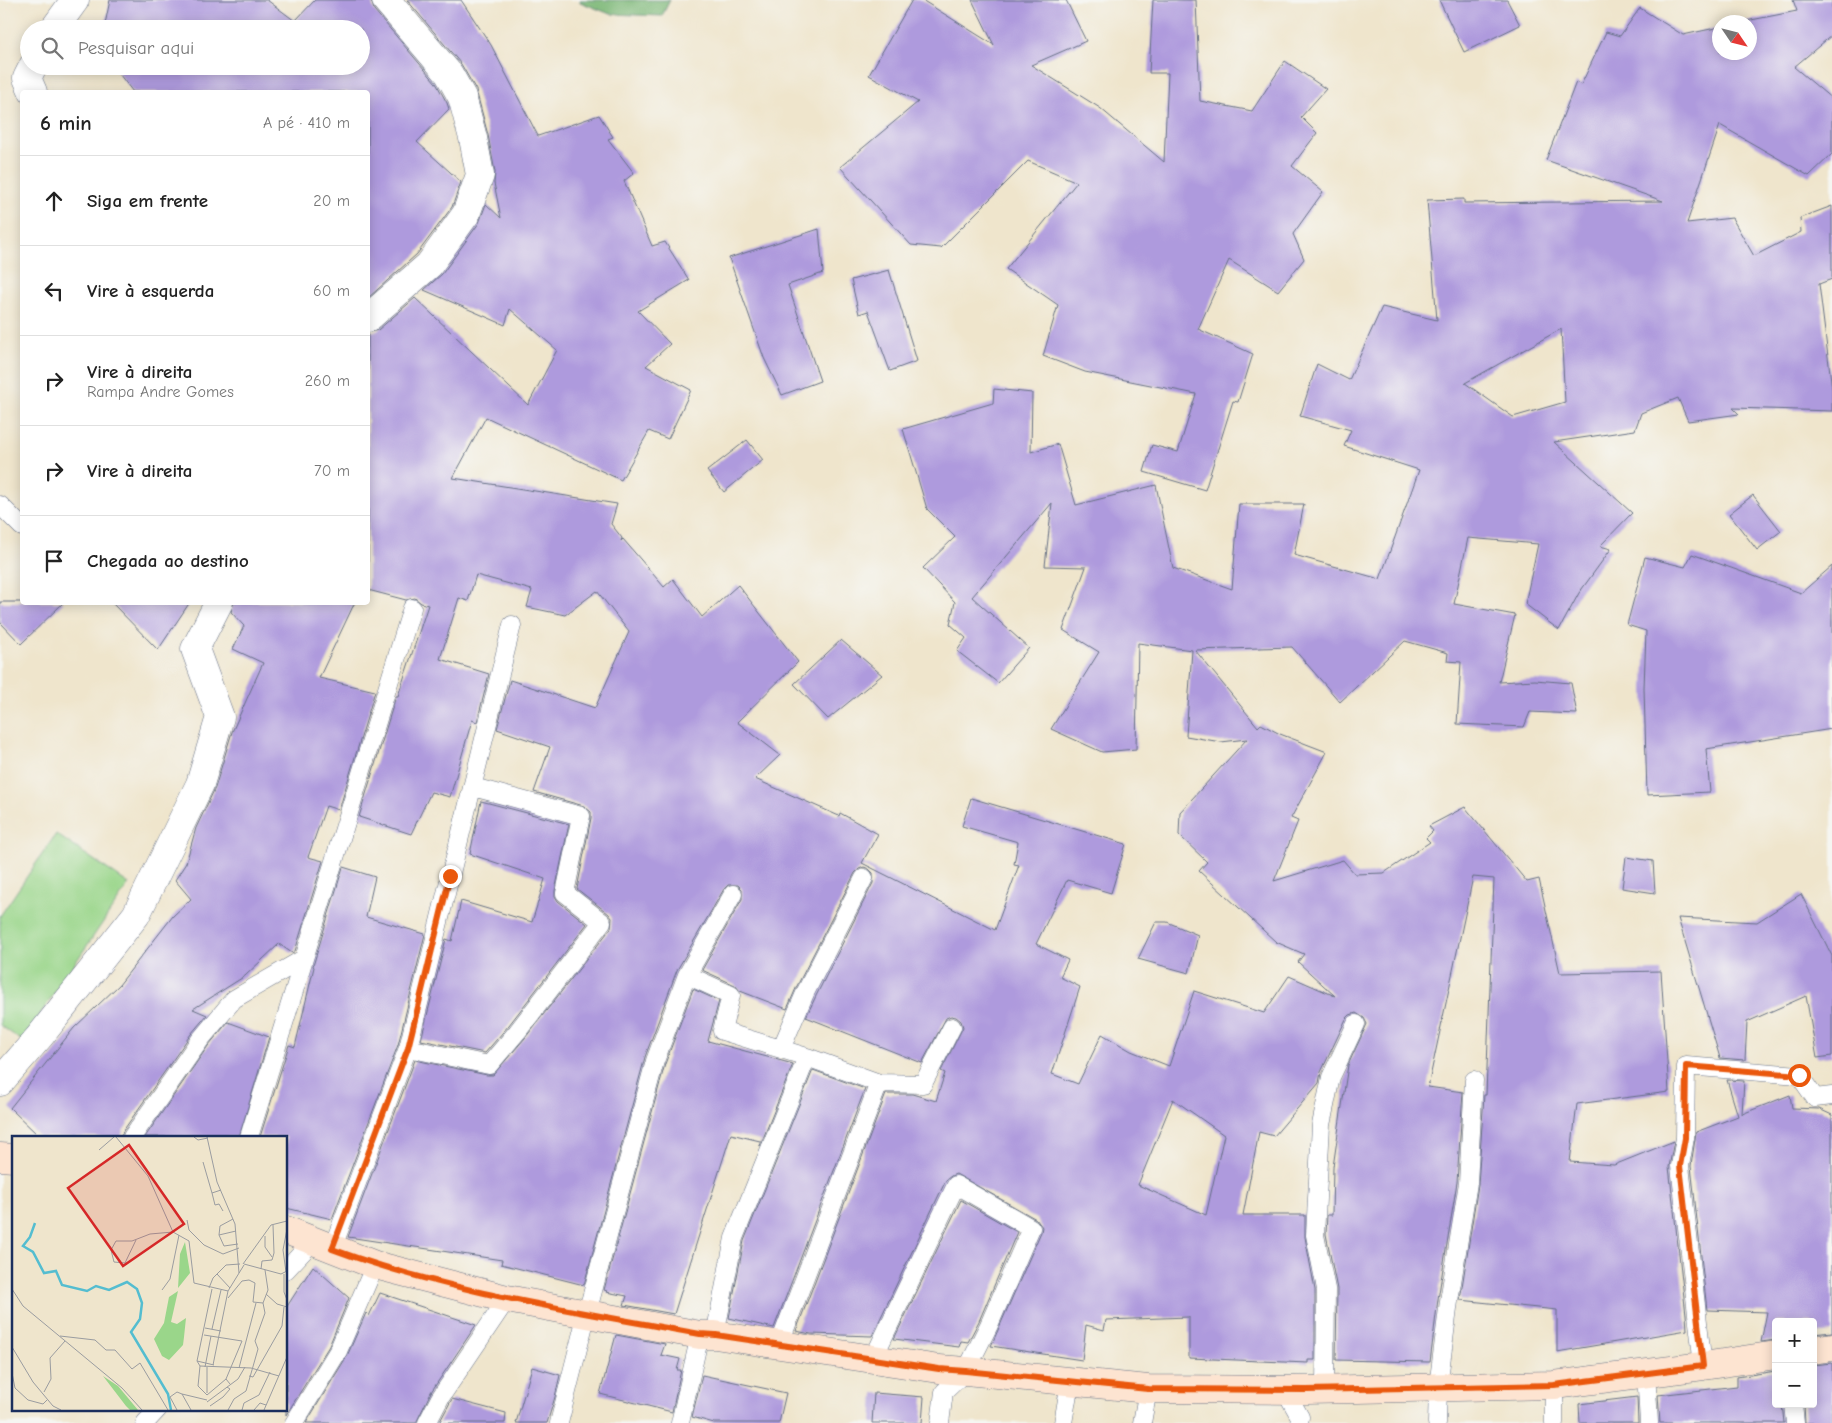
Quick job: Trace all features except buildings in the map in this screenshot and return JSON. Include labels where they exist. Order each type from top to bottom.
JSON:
[{"type":"street","points":[[61,20],[76,0]]},
{"type":"street","points":[[370,316],[428,265],[466,214],[480,175],[462,97],[449,74],[386,0]]},
{"type":"street","points":[[29,75],[28,78],[32,90]]},
{"type":"street","points":[[0,1082],[40,1036],[136,915],[200,784],[220,717],[196,649],[218,605]]},
{"type":"street","points":[[288,1231],[374,1265],[508,1300],[708,1335],[939,1369],[1148,1389],[1285,1390],[1554,1385],[1772,1356]]},
{"type":"street","points":[[1817,1349],[1832,1347]]},
{"type":"lane","points":[[0,505],[20,525]]},
{"type":"lane","points":[[249,1136],[412,608]]},
{"type":"lane","points":[[288,1269],[323,1245],[408,1048],[512,625]]},
{"type":"lane","points":[[408,1048],[489,1064],[517,1032],[602,922],[565,893],[581,816],[472,787]]},
{"type":"lane","points":[[781,1049],[806,990],[864,878]]},
{"type":"lane","points":[[559,1423],[586,1313],[655,1061],[687,975],[733,894]]},
{"type":"lane","points":[[133,1136],[200,1040],[234,999],[303,959]]},
{"type":"lane","points":[[687,975],[731,995],[722,1031],[807,1057],[879,1083],[923,1084],[952,1027]]},
{"type":"lane","points":[[1325,1389],[1326,1289],[1315,1235],[1321,1125],[1331,1077],[1356,1024]]},
{"type":"lane","points":[[680,1423],[708,1335],[734,1238],[807,1057]]},
{"type":"lane","points":[[1703,1366],[1680,1166],[1685,1138],[1686,1066],[1799,1075],[1815,1098],[1832,1096]]},
{"type":"lane","points":[[1436,1423],[1438,1387],[1449,1301],[1468,1183],[1474,1080]]},
{"type":"lane","points":[[779,1345],[879,1083]]},
{"type":"lane","points":[[873,1359],[956,1185],[1031,1228],[990,1325],[966,1371],[944,1392],[940,1423]]},
{"type":"lane","points":[[294,1423],[338,1351],[374,1265]]},
{"type":"lane","points":[[427,1423],[440,1398],[508,1300]]},
{"type":"lane","points":[[1646,1372],[1649,1423]]},
{"type":"lane","points":[[1063,1423],[1070,1382]]},
{"type":"lane","points":[[1554,1385],[1554,1423]]},
{"type":"lane","points":[[1142,1423],[1148,1389]]},
{"type":"lane","points":[[1285,1390],[1300,1417],[1299,1423]]},
{"type":"lane","points":[[1793,1408],[1795,1423]]},
{"type":"lane","points":[[145,1423],[157,1410]]},
{"type":"green space","points":[[580,0],[670,0],[662,16],[610,14],[580,2]]},
{"type":"green space","points":[[56,834],[129,884],[22,1041],[0,1025],[0,916]]},
{"type":"route","points":[[450,876],[408,1048],[332,1249],[374,1265],[508,1300],[700,1334],[939,1369],[1148,1389],[1307,1390],[1554,1385],[1703,1366],[1680,1166],[1685,1138],[1686,1066],[1799,1075]]}]
